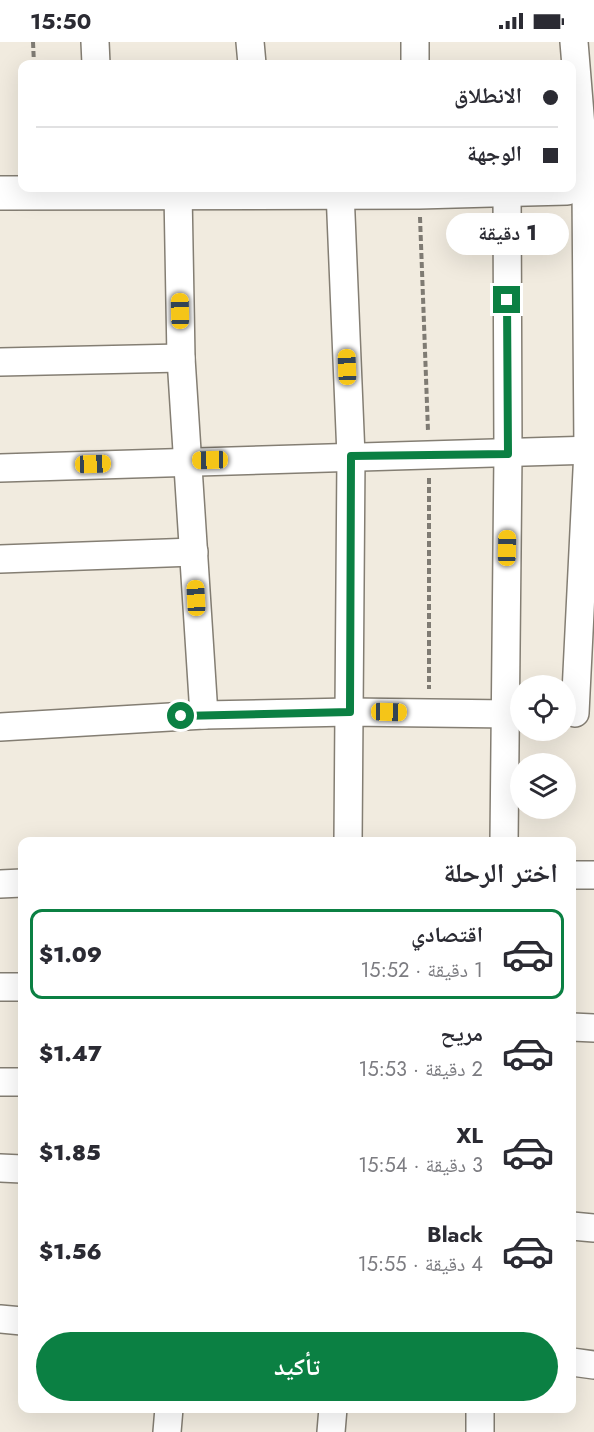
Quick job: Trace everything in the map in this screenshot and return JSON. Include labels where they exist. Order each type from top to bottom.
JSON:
[{"type":"street","points":[[95,42],[96,60]]},
{"type":"street","points":[[250,42],[252,60]]},
{"type":"street","points":[[415,42],[415,60]]},
{"type":"street","points":[[574,42],[575,60]]},
{"type":"street","points":[[576,100],[591,450],[578,713]]},
{"type":"street","points":[[0,193],[33,192]]},
{"type":"street","points":[[178,192],[181,358],[186,460],[204,715]]},
{"type":"street","points":[[340,192],[351,456],[348,837]]},
{"type":"street","points":[[507,192],[511,675]]},
{"type":"street","points":[[0,362],[181,358]]},
{"type":"street","points":[[0,468],[186,460],[508,454],[591,450]]},
{"type":"street","points":[[0,560],[194,552]]},
{"type":"street","points":[[0,728],[204,715],[350,712],[510,714]]},
{"type":"street","points":[[504,837],[510,741]]},
{"type":"street","points":[[576,876],[594,875]]},
{"type":"street","points":[[0,884],[18,883]]},
{"type":"street","points":[[0,987],[18,987]]},
{"type":"street","points":[[576,1027],[594,1028]]},
{"type":"street","points":[[0,1082],[18,1082]]},
{"type":"street","points":[[0,1168],[18,1169]]},
{"type":"street","points":[[576,1226],[594,1228]]},
{"type":"street","points":[[0,1319],[18,1320]]},
{"type":"street","points":[[576,1363],[594,1365]]},
{"type":"street","points":[[167,1432],[169,1413]]},
{"type":"street","points":[[331,1432],[333,1413]]},
{"type":"street","points":[[480,1413],[480,1432]]},
{"type":"path","points":[[33,42],[34,60]]},
{"type":"route","points":[[181,716],[350,712],[351,456],[508,454],[507,300]]}]
